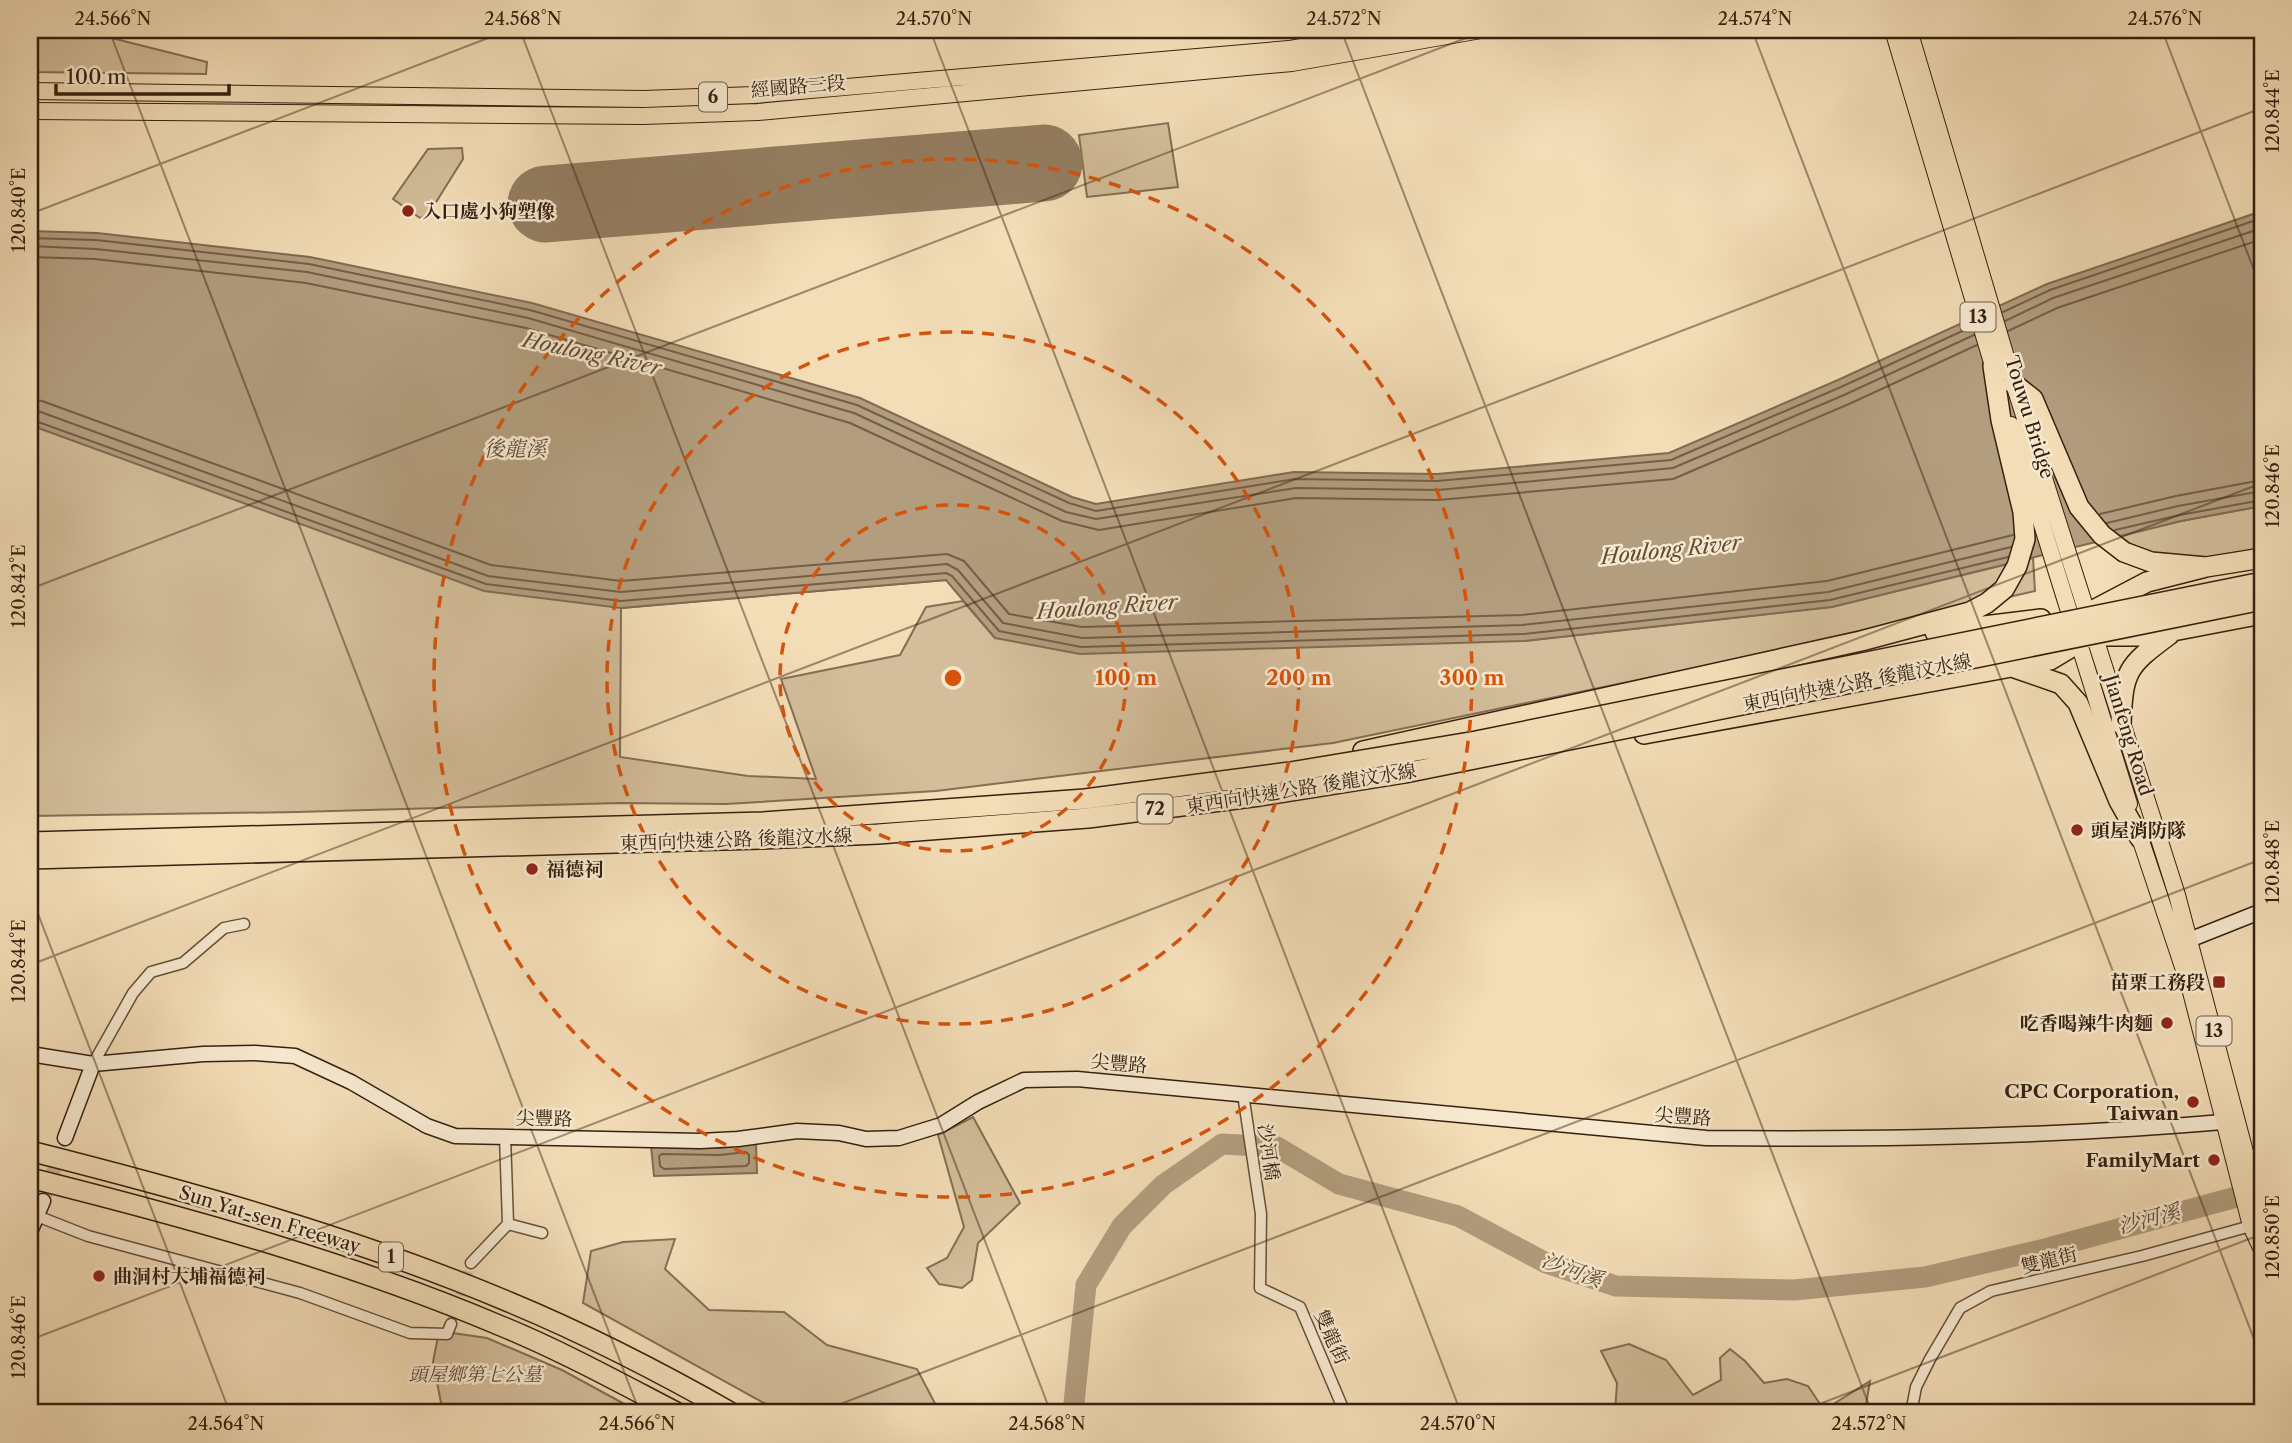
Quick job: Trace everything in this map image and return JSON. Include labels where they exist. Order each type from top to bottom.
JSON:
[{"type":"highway","points":[[1290,772],[1345,755],[1861,641],[1970,612],[2004,589],[2017,566],[2025,539],[2023,512],[2001,420],[1993,366]]},
{"type":"highway","points":[[2014,384],[2033,399],[2079,508],[2102,534],[2124,552],[2151,562],[2206,567]]},
{"type":"highway","points":[[1861,641],[2004,623],[2076,608],[2147,582],[2206,567],[2262,558]]},
{"type":"highway","name":"東西向快速公路 後龍汶水線","points":[[30,842],[763,822],[1085,799],[1290,772],[1490,738],[2262,582]]},
{"type":"highway","name":"東西向快速公路 後龍汶水線","points":[[30,859],[878,834],[1088,818],[1260,796],[1405,773],[2262,600]]},
{"type":"highway","points":[[1405,773],[1451,771],[2050,660],[2085,639],[2173,632],[2262,614]]},
{"type":"highway","points":[[2121,723],[2122,689],[2134,664],[2173,632]]},
{"type":"highway","points":[[2011,667],[2061,684],[2078,703],[2119,800],[2140,838]]},
{"type":"highway","name":"Sun Yat-sen Freeway","points":[[30,1151],[263,1215],[443,1276],[599,1343],[732,1413]]},
{"type":"highway","name":"Sun Yat-sen Freeway","points":[[30,1178],[255,1240],[436,1300],[503,1326],[678,1413]]},
{"type":"main road","name":"經國路三段","points":[[30,91],[644,99],[754,95],[1289,49],[1392,30]]},
{"type":"main road","name":"經國路三段","points":[[30,111],[643,116],[758,112],[1292,63],[1481,30]]},
{"type":"main road","name":"Touwu Bridge","points":[[1893,30],[1993,366],[2076,608]]},
{"type":"main road","name":"Touwu Bridge","points":[[1909,30],[2014,384],[2076,608]]},
{"type":"main road","name":"Jianfeng Road","points":[[2076,608],[2140,838],[2183,943]]},
{"type":"main road","name":"Jianfeng Road","points":[[2085,639],[2121,723],[2259,1222]]},
{"type":"main road","name":"13","points":[[2259,1222],[2262,1250]]},
{"type":"street","points":[[2183,943],[2262,911]]},
{"type":"street","points":[[65,1138],[93,1064],[133,993],[151,972],[183,963],[224,928],[244,924]]},
{"type":"street","name":"尖豐路","points":[[30,1054],[93,1064],[216,1054],[295,1056],[351,1082],[427,1126],[455,1136],[700,1141],[797,1131],[839,1133],[866,1139],[899,1138],[941,1125],[978,1102],[1024,1080],[1077,1079],[1706,1138],[1976,1135],[2231,1121]]},
{"type":"street","name":"沙河橋","points":[[1243,1094],[1261,1214]]},
{"type":"street","points":[[471,1264],[508,1224],[505,1136]]},
{"type":"street","points":[[30,1232],[43,1201]]},
{"type":"street","name":"雙龍街","points":[[1261,1214],[1260,1289],[1300,1307],[1345,1413]]},
{"type":"street","points":[[37,1216],[88,1236],[300,1293],[410,1334],[447,1335],[451,1324]]},
{"type":"street","name":"雙龍街","points":[[1911,1413],[1916,1387],[1960,1308],[1991,1291],[2142,1256],[2259,1222]]},
{"type":"street","points":[[508,1224],[542,1233]]},
{"type":"green space","points":[[30,30],[80,30],[207,62],[206,74],[30,72]]},
{"type":"green space","points":[[1168,123],[1178,187],[1087,197],[1079,135]]},
{"type":"green space","points":[[462,148],[463,159],[428,215],[420,218],[393,199],[428,149]]},
{"type":"green space","points":[[30,323],[946,580],[621,608],[620,757],[748,776],[816,779],[781,679],[900,655],[926,607],[963,601],[995,638],[1523,641],[1831,607],[2033,558],[2035,591],[1700,667],[1333,743],[936,791],[726,804],[620,803],[30,816]]},
{"type":"green space","points":[[2262,506],[2262,548],[2215,557],[2179,557],[2141,552],[2120,536],[2181,521]]},
{"type":"green space","points":[[973,1117],[1020,1203],[978,1243],[972,1280],[962,1288],[939,1284],[927,1268],[947,1258],[964,1227],[938,1135]]},
{"type":"green space","points":[[675,1239],[665,1269],[709,1310],[784,1312],[827,1345],[917,1369],[940,1413],[782,1413],[583,1303],[591,1251],[623,1242]]},
{"type":"green space","name":"頭屋鄉第七公墓","points":[[439,1331],[487,1338],[562,1370],[641,1413],[443,1413],[433,1362]]},
{"type":"green space","points":[[1629,1344],[1666,1360],[1693,1395],[1721,1380],[1720,1358],[1730,1349],[1745,1361],[1764,1383],[1787,1379],[1808,1386],[1824,1410],[1870,1381],[1865,1411],[1615,1413],[1617,1383],[1601,1351]]},
{"type":"water","name":"後龍溪","points":[[2262,211],[2262,506],[2181,521],[1832,607],[1523,641],[1080,654],[995,638],[946,580],[621,608],[484,591],[30,425],[30,231],[97,233],[310,257],[532,303],[860,398],[1072,497],[1096,504],[1294,472],[1437,474],[1669,453],[1838,380],[2047,284]]},
{"type":"water","points":[[756,1143],[757,1173],[654,1176],[651,1146],[720,1148]]},
{"type":"waterway","name":"沙河溪","points":[[1073,1413],[1086,1285],[1122,1226],[1163,1185],[1222,1144],[1277,1147],[1339,1184],[1458,1216],[1546,1263],[1616,1286],[1794,1290],[1925,1277],[2045,1249],[2262,1190]]},
{"type":"runway","points":[[546,204],[1044,163]]},
{"type":"tunnel","points":[[43,1201],[65,1138]]},
{"type":"tunnel","points":[[451,1324],[471,1263]]},
{"type":"place","name":"入口處小狗塑像","points":[[408,211]]},
{"type":"place","name":"頭屋消防隊","points":[[2077,830]]},
{"type":"place","name":"福德祠","points":[[532,869]]},
{"type":"place","name":"苗栗工務段","points":[[2219,982]]},
{"type":"place","name":"吃香喝辣牛肉麵","points":[[2167,1023]]},
{"type":"place","name":"CPC Corporation, Taiwan","points":[[2193,1102]]},
{"type":"place","name":"FamilyMart","points":[[2214,1160]]},
{"type":"place","name":"曲洞村大埔福德祠","points":[[99,1276]]},
{"type":"water label","name":"Houlong River","points":[[592,354]]},
{"type":"water label","name":"Houlong River","points":[[1671,550]]},
{"type":"water label","name":"Houlong River","points":[[1107,607]]}]
